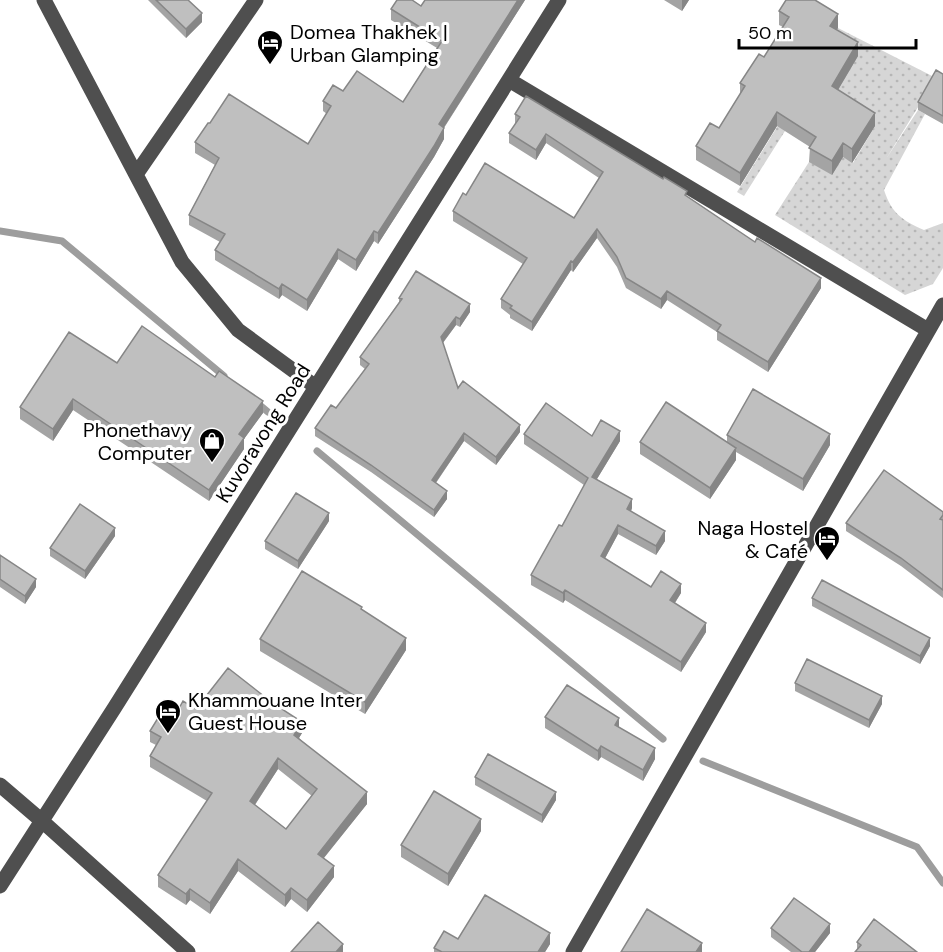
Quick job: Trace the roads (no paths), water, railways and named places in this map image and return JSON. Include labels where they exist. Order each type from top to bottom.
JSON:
[{"type":"street","points":[[44,0],[182,262],[238,330],[316,387]]},
{"type":"street","points":[[137,173],[256,0]]},
{"type":"street","name":"Kuvoravong Road","points":[[0,886],[559,0]]},
{"type":"street","points":[[509,80],[928,330]]},
{"type":"street","points":[[573,952],[943,304]]},
{"type":"street","points":[[0,785],[188,952]]},
{"type":"waterway","points":[[0,231],[62,241],[224,376]]},
{"type":"waterway","points":[[256,402],[268,412]]},
{"type":"waterway","points":[[317,451],[663,739]]},
{"type":"waterway","points":[[703,761],[917,847],[943,883]]},
{"type":"place","name":"Domea Thakhek | Urban Glamping","points":[[270,66]]},
{"type":"place","name":"Phonethavy Computer","points":[[212,464]]},
{"type":"place","name":"Naga Hostel & Café","points":[[827,562]]},
{"type":"place","name":"Khammouane Inter Guest House","points":[[168,735]]}]
